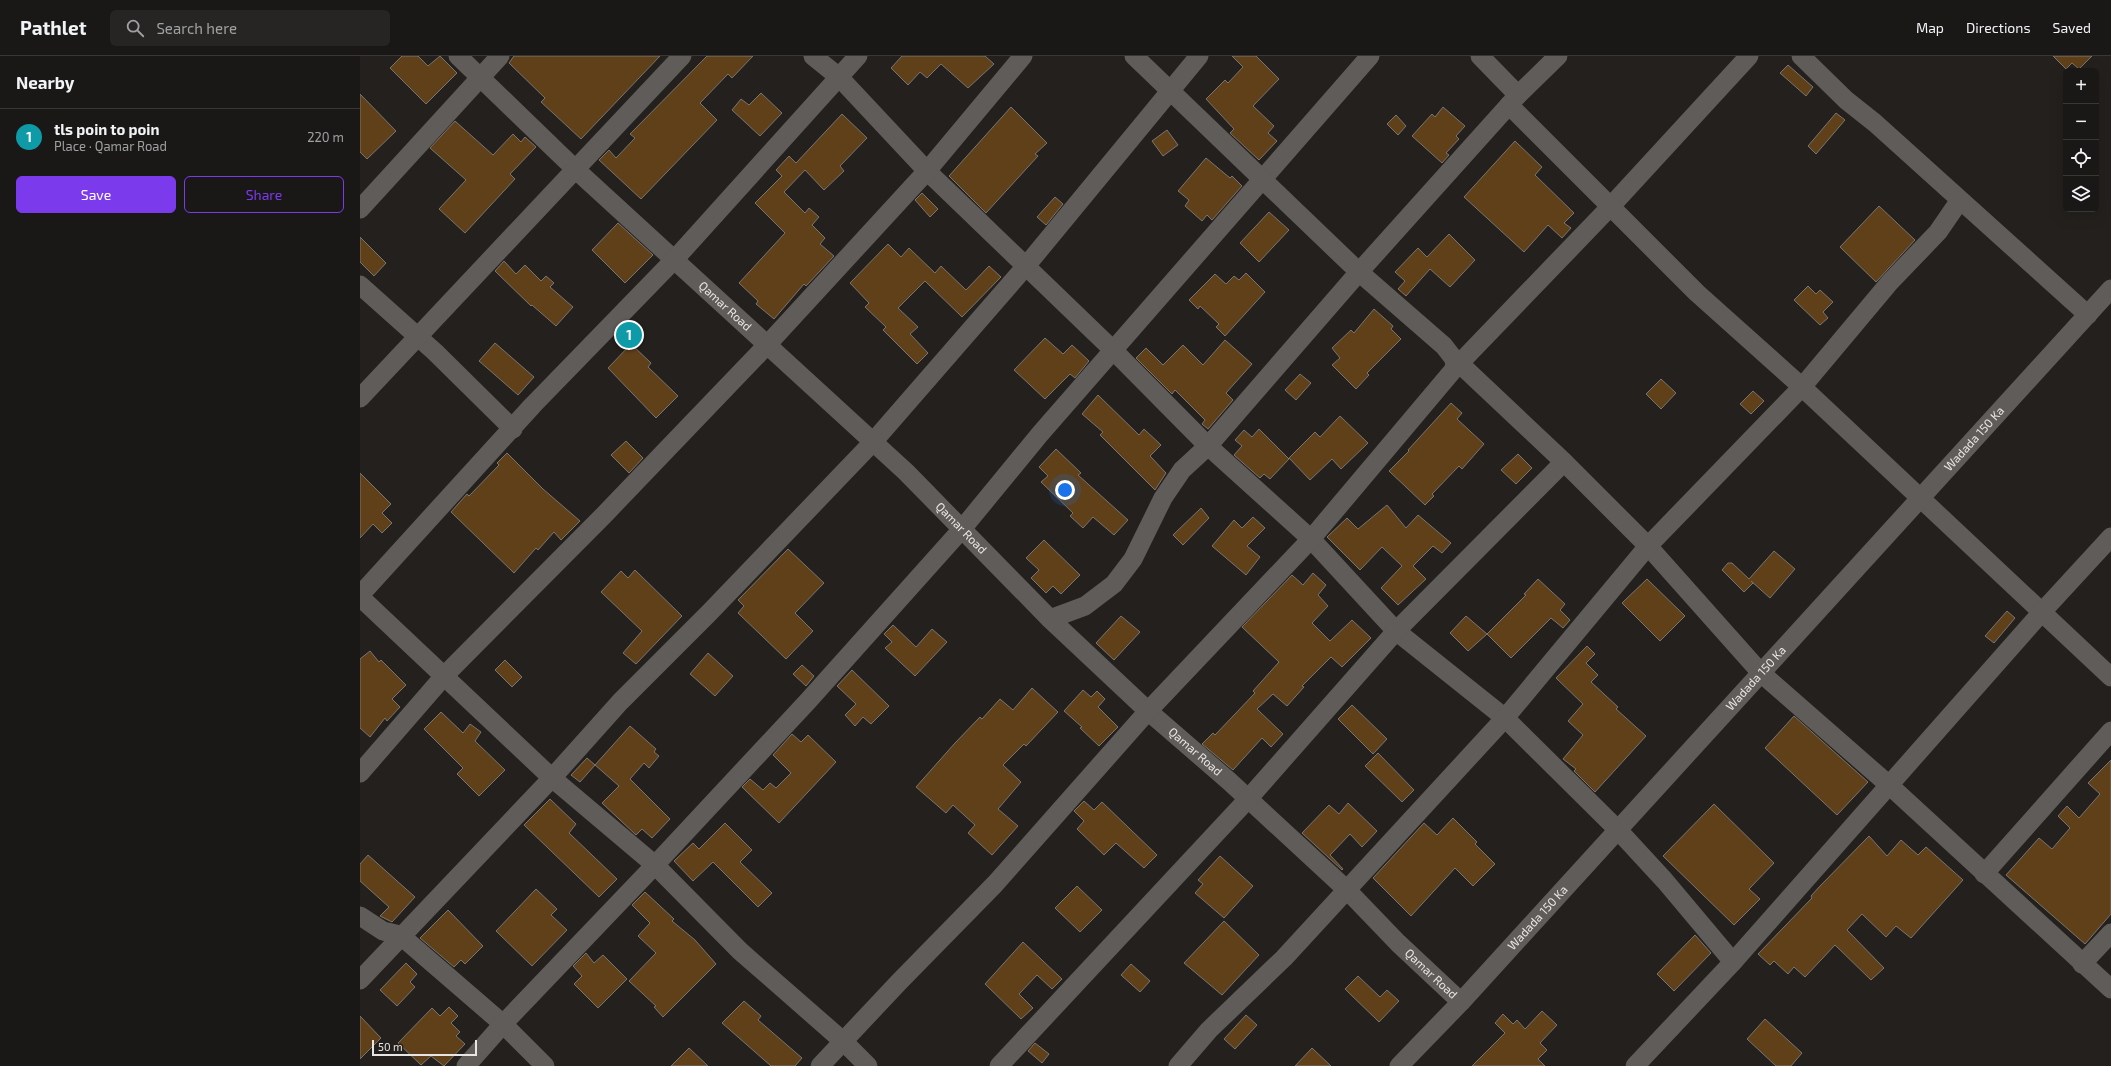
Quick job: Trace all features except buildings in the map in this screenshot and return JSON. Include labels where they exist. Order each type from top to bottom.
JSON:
[{"type":"street","name":"Qamar Road","points":[[458,56],[574,168],[906,472],[1050,619],[1148,711],[1248,799],[1347,890],[1398,943],[1461,1002]]},
{"type":"street","points":[[360,209],[500,56]]},
{"type":"street","points":[[360,398],[419,337],[574,168],[682,56]]},
{"type":"street","points":[[813,56],[839,77],[927,170],[1113,350],[1208,446],[1311,539],[1396,630],[1505,718],[1618,830],[1684,903],[1733,962]]},
{"type":"street","points":[[858,56],[674,260],[554,383],[360,596],[552,778],[655,865],[740,951],[844,1042],[868,1066]]},
{"type":"street","points":[[360,773],[445,676],[603,516],[767,345],[927,170],[1023,56]]},
{"type":"street","points":[[1134,56],[1358,272],[1444,346],[1454,359],[1457,366],[1564,462],[1648,546],[1761,673],[1889,785],[2111,990]]},
{"type":"street","points":[[360,980],[400,935],[552,778],[620,702],[709,613],[873,442],[1026,266],[1199,56]]},
{"type":"street","points":[[466,1066],[503,1024],[655,865],[808,701],[962,529],[1010,469],[1370,56]]},
{"type":"street","points":[[1480,56],[1513,100],[1611,206],[1697,293],[1802,387],[2041,613],[2111,677]]},
{"type":"street","points":[[1050,619],[1085,606],[1114,584],[1133,559],[1145,532],[1167,492],[1182,470],[1208,446],[1358,272],[1513,100],[1558,56]]},
{"type":"street","points":[[820,1066],[899,982],[995,884],[1148,711],[1311,539],[1457,366],[1611,206],[1749,56]]},
{"type":"street","points":[[1801,56],[1846,100],[1875,123],[2088,315]]},
{"type":"street","points":[[1178,1066],[1209,1030],[1284,958],[1505,718],[1648,546],[1802,387],[1865,310],[1938,232],[1960,200]]},
{"type":"street","points":[[360,285],[419,337],[513,429]]},
{"type":"street","name":"Wadada 150 Ka","points":[[1398,1066],[1461,1002],[2111,289]]},
{"type":"street","points":[[999,1066],[1248,799],[1396,630],[1564,462]]},
{"type":"street","points":[[1635,1066],[1733,962],[2041,613],[2111,537]]},
{"type":"street","points":[[1984,874],[2111,731]]},
{"type":"street","points":[[360,916],[383,932],[400,935],[503,1024],[546,1066]]},
{"type":"street","points":[[2082,964],[2111,932]]},
{"type":"place","name":"tls poin to poin","points":[[629,335]]}]
